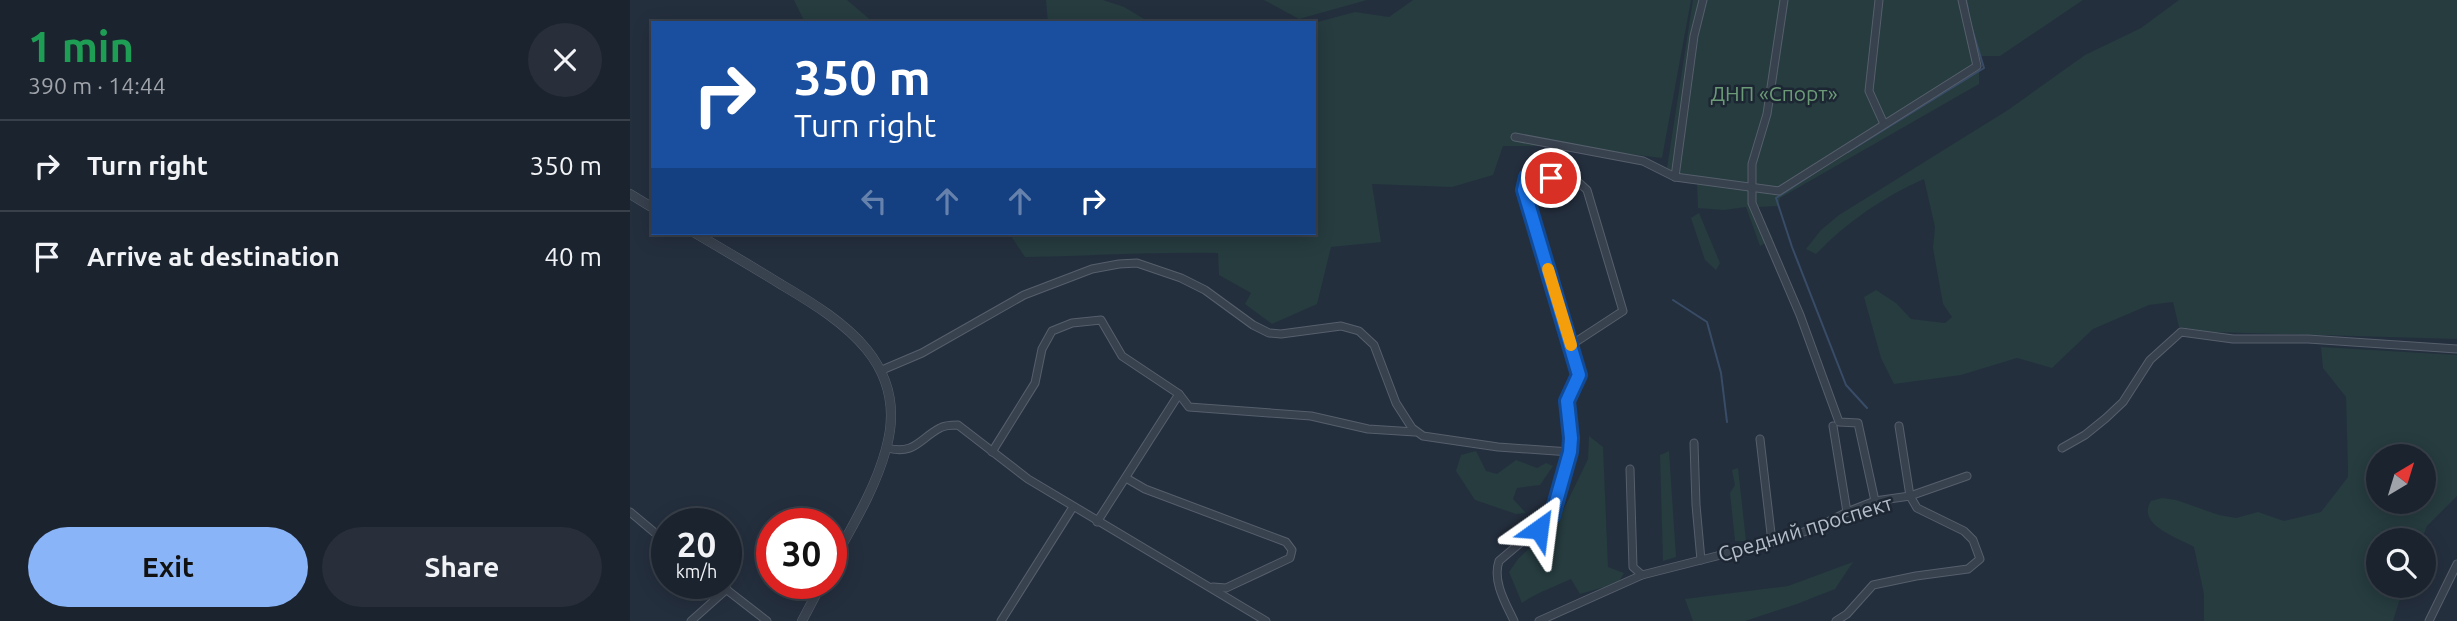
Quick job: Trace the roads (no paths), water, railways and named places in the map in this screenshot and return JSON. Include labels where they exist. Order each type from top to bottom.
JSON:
[{"type":"street","points":[[1675,177],[1694,36],[1703,0]]},
{"type":"street","points":[[1784,0],[1767,114],[1752,164],[1752,202],[1800,314],[1839,422],[1858,423],[1875,501]]},
{"type":"street","points":[[1879,0],[1869,91],[1884,124]]},
{"type":"street","points":[[1515,137],[1643,161],[1675,177],[1779,191],[1977,66],[1962,0]]},
{"type":"street","points":[[1514,621],[1500,589],[1496,568],[1499,561],[1552,516],[1570,452],[1567,401],[1579,375],[1524,190],[1527,177],[1576,180],[1587,190],[1623,311],[1572,345]]},
{"type":"street","points":[[630,194],[651,207]]},
{"type":"street","points":[[698,235],[808,300],[838,321],[869,350],[882,370],[891,406],[887,448],[873,483],[847,534]]},
{"type":"street","points":[[882,370],[922,353],[1024,295],[1093,270],[1137,263],[1181,278],[1205,290],[1253,325],[1269,333],[1281,334],[1341,326],[1359,331],[1374,345],[1396,403],[1416,432],[1423,436],[1498,447],[1570,452]]},
{"type":"street","points":[[992,452],[1035,383],[1042,349],[1052,331],[1072,323],[1101,320],[1122,356],[1179,394],[1189,407],[1311,416],[1368,429],[1416,432]]},
{"type":"street","points":[[2062,448],[2085,435],[2123,402],[2150,360],[2180,332],[2233,339],[2308,340],[2457,349]]},
{"type":"street","points":[[1097,522],[1179,394]]},
{"type":"street","points":[[887,448],[904,450],[915,447],[942,426],[958,425],[1028,479],[1266,621]]},
{"type":"street","points":[[1833,426],[1847,512]]},
{"type":"street","points":[[1836,621],[1847,614],[1873,585],[1968,569],[1980,558],[1973,540],[1964,531],[1917,508],[1910,496],[1899,426]]},
{"type":"street","points":[[1760,439],[1772,542]]},
{"type":"street","points":[[1694,443],[1701,560]]},
{"type":"street","points":[[1630,469],[1633,567],[1642,575]]},
{"type":"street","name":"Средний проспект","points":[[1539,621],[1642,575],[1772,542],[1816,528],[1875,501],[1910,496],[1967,476]]},
{"type":"street","points":[[1126,478],[1145,489],[1286,542],[1292,550],[1290,558],[1226,588],[1213,587]]},
{"type":"street","points":[[1001,621],[1073,507]]},
{"type":"street","points":[[630,512],[651,530]]},
{"type":"street","points":[[2429,621],[2457,564]]},
{"type":"street","points":[[691,621],[716,599]]},
{"type":"street","points":[[740,599],[767,621]]},
{"type":"street","points":[[802,621],[814,599]]},
{"type":"waterway","points":[[1966,0],[1968,9]]},
{"type":"waterway","points":[[1848,152],[1984,68],[1970,22]]},
{"type":"waterway","points":[[1831,162],[1776,198],[1792,247],[1846,385],[1867,408]]},
{"type":"waterway","points":[[1673,300],[1707,322],[1721,373],[1727,422]]},
{"type":"park label","name":"ДНП «Спорт»","points":[[1774,93]]}]
